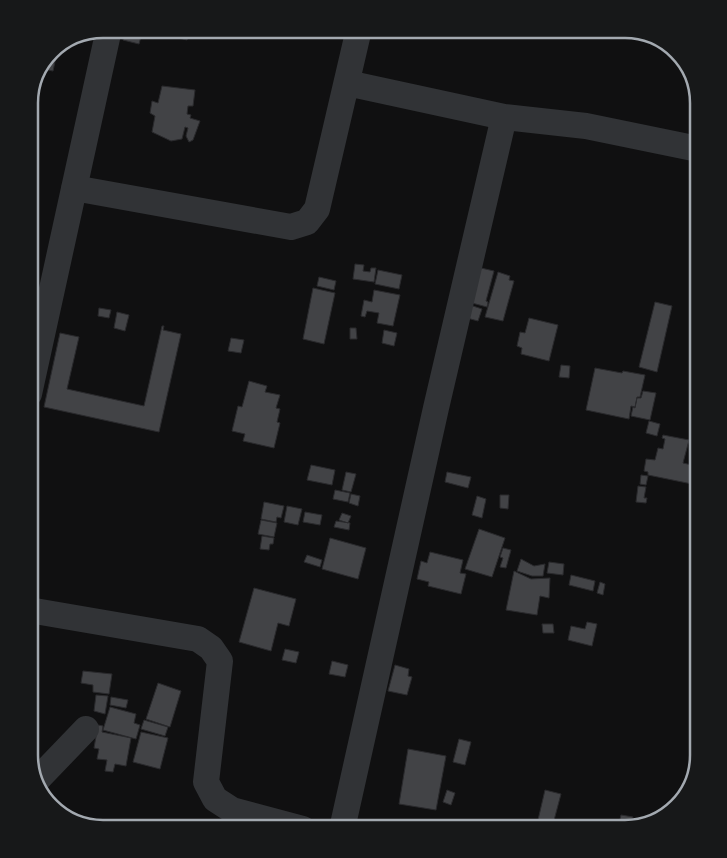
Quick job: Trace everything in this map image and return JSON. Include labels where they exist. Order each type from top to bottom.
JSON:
[{"type":"street","points":[[38,355],[107,38]]},
{"type":"street","points":[[74,188],[291,227],[307,222],[317,209],[357,38]]},
{"type":"street","points":[[347,83],[504,117],[586,126],[690,146]]},
{"type":"street","points":[[344,820],[436,408],[504,117]]},
{"type":"street","points":[[37,611],[198,639],[211,648],[220,662],[206,782],[215,799],[232,810],[269,820]]},
{"type":"street","points":[[41,776],[86,729]]},
{"type":"building","points":[[123,38],[141,38],[139,44],[123,40]]},
{"type":"building","points":[[56,58],[53,71],[47,70]]},
{"type":"building","points":[[162,86],[195,90],[193,106],[188,106],[187,114],[191,115],[190,118],[200,121],[193,140],[189,142],[186,136],[188,128],[185,127],[182,139],[171,141],[152,132],[155,116],[150,113],[152,101],[158,103]]},
{"type":"building","points":[[355,264],[364,265],[363,271],[370,272],[371,268],[376,268],[374,282],[353,279]]},
{"type":"building","points":[[481,268],[494,271],[486,301],[488,302],[487,307],[472,303]]},
{"type":"building","points":[[378,270],[402,275],[399,289],[375,284]]},
{"type":"building","points":[[498,272],[510,276],[509,280],[514,281],[503,321],[485,317]]},
{"type":"building","points":[[319,277],[336,281],[334,290],[317,286]]},
{"type":"building","points":[[313,288],[335,293],[324,344],[303,339]]},
{"type":"building","points":[[374,290],[400,295],[393,326],[377,323],[379,313],[367,311],[365,317],[361,316],[364,300],[372,302]]},
{"type":"building","points":[[655,302],[672,306],[657,372],[639,367]]},
{"type":"building","points":[[470,305],[482,309],[478,321],[467,318]]},
{"type":"building","points":[[99,308],[111,310],[109,318],[98,316]]},
{"type":"building","points":[[117,312],[129,315],[125,331],[114,328]]},
{"type":"building","points":[[529,318],[558,325],[549,361],[521,354],[522,348],[517,346],[520,332],[525,333]]},
{"type":"building","points":[[162,326],[164,326],[163,330],[181,334],[159,432],[44,407],[60,333],[79,337],[67,389],[144,406]]},
{"type":"building","points":[[350,328],[356,328],[357,339],[350,339]]},
{"type":"building","points":[[384,330],[397,333],[394,346],[382,343]]},
{"type":"building","points":[[231,338],[244,340],[241,353],[228,351]]},
{"type":"building","points":[[561,365],[570,366],[569,378],[559,377]]},
{"type":"building","points":[[595,368],[645,375],[640,397],[637,397],[635,407],[631,406],[629,419],[586,410]]},
{"type":"building","points":[[249,381],[267,386],[265,392],[280,395],[276,408],[280,409],[277,422],[280,423],[274,448],[243,441],[245,434],[232,431],[238,406],[242,407]]},
{"type":"building","points":[[643,391],[656,393],[650,420],[631,416],[637,398],[641,398]]},
{"type":"building","points":[[649,421],[660,424],[657,436],[646,433]]},
{"type":"building","points":[[663,435],[689,440],[683,463],[690,465],[690,484],[648,475],[648,472],[644,471],[646,459],[655,460],[658,448],[663,449],[665,439],[662,438]]},
{"type":"building","points":[[311,465],[335,470],[332,485],[307,480]]},
{"type":"building","points":[[346,472],[356,474],[351,492],[342,490]]},
{"type":"building","points":[[447,472],[471,477],[468,488],[445,482]]},
{"type":"building","points":[[641,475],[648,476],[646,485],[640,484]]},
{"type":"building","points":[[638,486],[646,487],[644,498],[647,498],[646,503],[636,502]]},
{"type":"building","points":[[335,490],[350,493],[348,502],[333,499]]},
{"type":"building","points":[[351,494],[360,496],[358,506],[349,503]]},
{"type":"building","points":[[500,495],[509,495],[508,509],[500,508]]},
{"type":"building","points":[[477,496],[486,499],[482,518],[472,515]]},
{"type":"building","points":[[264,502],[284,506],[281,518],[277,517],[276,522],[261,519]]},
{"type":"building","points":[[287,506],[302,509],[298,525],[284,522]]},
{"type":"building","points":[[305,512],[322,515],[320,525],[303,522]]},
{"type":"building","points":[[342,513],[351,516],[348,523],[339,520]]},
{"type":"building","points":[[261,520],[277,523],[274,537],[258,534]]},
{"type":"building","points":[[336,521],[350,523],[349,530],[334,527]]},
{"type":"building","points":[[479,529],[505,538],[492,577],[465,569]]},
{"type":"building","points":[[262,536],[274,538],[269,550],[260,549]]},
{"type":"building","points":[[330,538],[366,548],[358,579],[322,569]]},
{"type":"building","points":[[503,548],[511,550],[506,568],[500,567],[503,558],[500,557]]},
{"type":"building","points":[[430,552],[463,560],[460,573],[466,574],[461,594],[428,586],[429,582],[417,579],[421,561],[427,563]]},
{"type":"building","points":[[307,555],[322,560],[320,567],[304,562]]},
{"type":"building","points":[[521,559],[534,566],[545,564],[543,576],[532,576],[517,571]]},
{"type":"building","points":[[549,562],[564,564],[563,575],[547,573]]},
{"type":"building","points":[[514,571],[531,579],[550,578],[549,598],[540,596],[537,615],[506,610]]},
{"type":"building","points":[[571,575],[595,581],[593,591],[569,585]]},
{"type":"building","points":[[600,582],[605,584],[603,595],[597,593]]},
{"type":"building","points":[[254,588],[296,599],[289,626],[278,623],[271,651],[239,642]]},
{"type":"building","points":[[587,622],[597,624],[592,646],[568,640],[571,626],[585,629]]},
{"type":"building","points":[[542,624],[553,624],[554,633],[543,633]]},
{"type":"building","points":[[285,649],[299,652],[296,663],[282,660]]},
{"type":"building","points":[[332,661],[348,665],[345,677],[329,674]]},
{"type":"building","points":[[395,665],[409,669],[408,676],[412,677],[407,695],[388,691]]},
{"type":"building","points":[[83,671],[112,674],[109,694],[93,692],[93,685],[81,683]]},
{"type":"building","points":[[158,683],[181,691],[170,727],[146,719]]},
{"type":"building","points":[[96,695],[108,696],[105,714],[94,711]]},
{"type":"building","points":[[111,697],[128,700],[126,708],[110,705]]},
{"type":"building","points":[[110,707],[136,714],[134,723],[140,725],[136,739],[103,730]]},
{"type":"building","points":[[144,720],[168,727],[165,736],[141,729]]},
{"type":"building","points":[[98,725],[103,726],[102,732],[131,738],[126,766],[115,764],[113,772],[105,771],[107,760],[97,759],[99,749],[94,748]]},
{"type":"building","points":[[141,732],[168,738],[160,769],[133,762]]},
{"type":"building","points":[[459,739],[471,742],[465,765],[453,762]]},
{"type":"building","points":[[408,749],[446,756],[436,810],[399,804]]},
{"type":"building","points":[[447,790],[455,793],[451,805],[443,802]]},
{"type":"building","points":[[545,790],[561,794],[554,820],[538,820]]},
{"type":"building","points":[[621,815],[633,817],[632,819],[620,820]]}]
